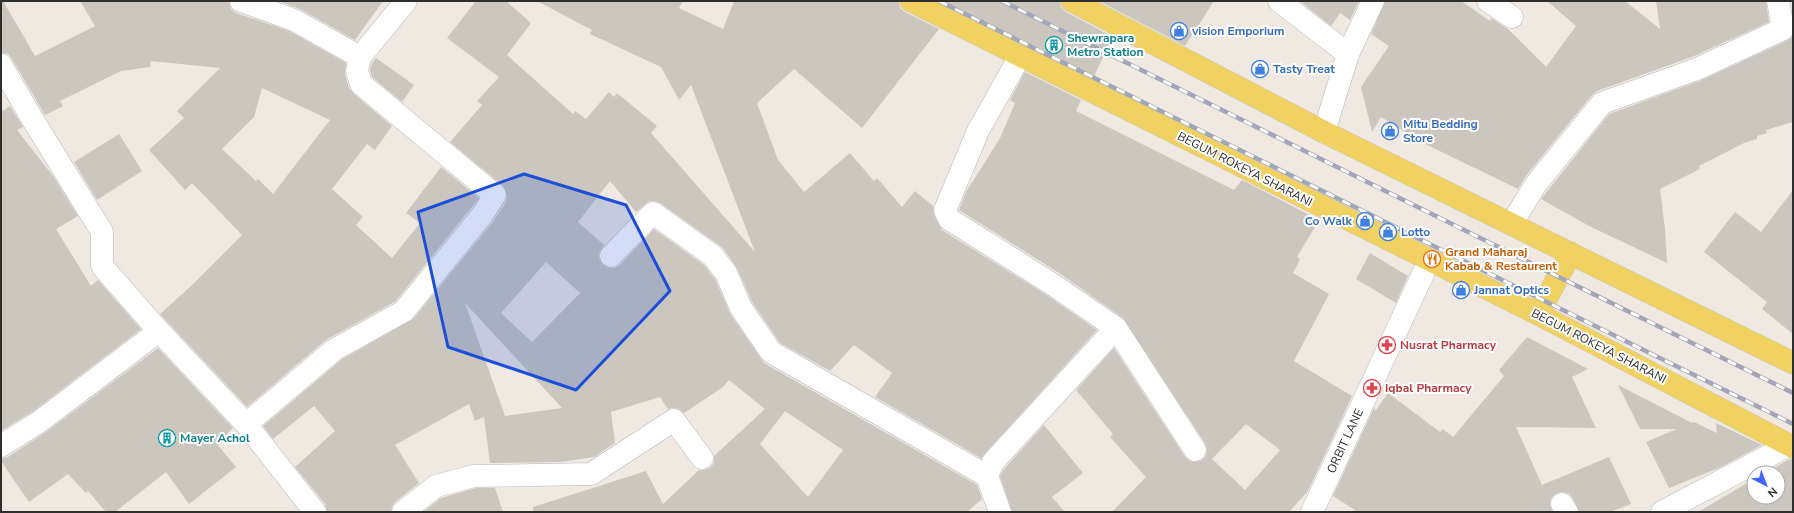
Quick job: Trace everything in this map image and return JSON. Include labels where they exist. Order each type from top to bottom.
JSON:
[{"type":"main road","name":"BEGUM ROKEYA SHARANI","points":[[911,1],[1429,261],[1538,314],[1791,446]]},
{"type":"main road","points":[[1072,1],[1324,132],[1512,223],[1793,363]]},
{"type":"main road","points":[[1538,314],[1571,253]]},
{"type":"street","points":[[241,1],[294,20],[360,57]]},
{"type":"street","points":[[246,424],[334,350],[404,311],[483,214],[495,195],[361,84],[357,71],[360,57],[406,1]]},
{"type":"street","points":[[1279,1],[1348,54]]},
{"type":"street","points":[[1324,132],[1348,54],[1373,1]]},
{"type":"street","points":[[1488,1],[1512,17]]},
{"type":"street","points":[[1512,223],[1536,184],[1602,103],[1697,69],[1783,29],[1778,1]]},
{"type":"street","points":[[1020,56],[978,131],[945,213],[949,219],[1052,284],[1116,328],[1195,450]]},
{"type":"street","points":[[1,65],[102,232],[102,266],[159,331],[246,424],[314,512]]},
{"type":"street","points":[[611,256],[653,213],[713,256],[726,272],[740,308],[771,352],[987,476],[1000,512]]},
{"type":"street","name":"ORBIT LANE","points":[[1312,512],[1429,261]]},
{"type":"street","points":[[987,476],[993,462],[1116,328]]},
{"type":"street","points":[[1,446],[39,422],[159,331]]},
{"type":"street","points":[[404,512],[436,486],[474,476],[591,474],[674,420],[702,458]]},
{"type":"street","points":[[1662,512],[1791,446]]},
{"type":"highlighted area","points":[[524,174],[626,205],[670,291],[576,390],[448,347],[418,212]]},
{"type":"building","points":[[1,1],[3,1],[35,56],[95,26],[80,1],[229,1],[231,9],[236,13],[289,31],[346,63],[345,75],[349,88],[392,126],[375,150],[367,144],[332,189],[363,217],[356,225],[392,258],[420,223],[406,213],[441,167],[479,198],[396,301],[326,340],[247,407],[160,314],[191,286],[242,235],[192,183],[185,190],[149,150],[184,118],[177,111],[220,68],[151,61],[150,67],[121,71],[60,101],[63,106],[45,115],[12,59],[8,54],[1,53]],"holes":[[[262,88],[330,120],[273,194],[258,179],[256,181],[222,149],[254,117]]]},
{"type":"building","points":[[278,1],[383,1],[355,40],[300,9]]},
{"type":"building","points":[[476,1],[506,1],[531,23],[507,55],[573,114],[575,111],[586,119],[609,92],[614,97],[617,93],[657,126],[651,133],[755,252],[691,85],[679,100],[661,67],[590,34],[592,30],[537,1],[683,1],[679,8],[723,29],[734,1],[899,1],[900,8],[905,12],[939,29],[862,128],[794,69],[757,103],[778,160],[804,192],[850,153],[874,181],[877,178],[902,207],[915,191],[933,206],[934,215],[942,230],[1045,294],[1097,330],[981,458],[875,397],[892,373],[854,345],[830,371],[780,343],[752,302],[737,268],[723,248],[660,203],[649,201],[636,212],[610,181],[578,222],[604,245],[599,253],[599,259],[603,265],[608,268],[615,268],[620,265],[654,229],[704,265],[715,279],[731,315],[764,363],[977,485],[982,499],[967,512],[533,512],[533,507],[646,471],[663,504],[699,470],[710,468],[714,463],[714,456],[765,409],[729,380],[723,387],[684,413],[679,409],[668,409],[660,397],[611,412],[615,443],[594,457],[561,462],[490,463],[484,417],[475,421],[469,404],[395,445],[419,483],[395,502],[391,512],[327,512],[325,504],[295,467],[335,431],[314,406],[273,439],[263,426],[341,360],[413,319],[493,222],[506,202],[507,196],[503,186],[450,142],[482,105],[477,101],[499,77],[447,38]],"holes":[[[546,262],[580,293],[532,342],[501,313]],[[465,303],[562,408],[505,416]],[[785,411],[843,450],[808,497],[760,444]]]},
{"type":"building","name":"Shewrapara Metro Station","points":[[939,1],[1060,1],[1061,7],[1066,12],[1113,37],[1093,78]]},
{"type":"building","points":[[1099,1],[1214,1],[1185,46]]},
{"type":"building","points":[[1300,1],[1359,1],[1350,20],[1340,13],[1331,26]]},
{"type":"building","points":[[1385,1],[1461,1],[1490,21],[1491,18],[1508,29],[1546,67],[1576,26],[1547,1],[1625,1],[1660,29],[1656,1],[1766,1],[1769,22],[1692,57],[1597,91],[1592,95],[1526,176],[1518,189],[1423,143],[1381,117],[1372,132],[1361,87],[1389,46],[1371,34]]},
{"type":"building","points":[[1793,36],[1793,122],[1766,130],[1767,133],[1757,136],[1757,139],[1744,143],[1699,166],[1700,169],[1660,189],[1665,229],[1667,263],[1591,227],[1541,199],[1609,114],[1702,80],[1788,40]]},
{"type":"building","points":[[376,58],[414,85],[402,102],[372,77],[370,70],[372,63]]},
{"type":"building","points":[[1025,72],[1081,100],[1076,111],[1234,190],[1242,180],[1319,220],[1297,257],[1300,259],[1293,273],[1329,294],[1294,361],[1352,396],[1308,491],[1289,512],[1112,512],[1146,477],[1110,437],[1113,434],[1076,390],[1114,348],[1185,457],[1190,461],[1201,461],[1206,456],[1207,449],[1205,443],[1123,318],[1059,273],[959,210],[966,192],[1000,138],[1015,103],[1010,100]],"holes":[[[1246,424],[1280,450],[1245,490],[1212,459]]]},
{"type":"building","points":[[10,106],[23,127],[17,130],[53,176],[78,216],[56,229],[91,286],[98,280],[141,329],[32,412],[1,431],[1,108],[3,111]]},
{"type":"building","points":[[119,134],[142,171],[97,200],[74,162]]},
{"type":"building","points":[[1793,190],[1793,334],[1762,309],[1767,302],[1704,252],[1735,212],[1761,232]]},
{"type":"building","points":[[1370,253],[1408,276],[1396,303],[1356,279]]},
{"type":"building","points":[[1527,337],[1588,369],[1572,377],[1596,428],[1516,427],[1542,485],[1609,457],[1631,504],[1610,512],[1579,512],[1572,497],[1568,493],[1561,492],[1555,494],[1551,498],[1550,505],[1552,512],[1358,512],[1333,496],[1374,408],[1376,410],[1388,393],[1440,432],[1443,429],[1453,437],[1504,376],[1499,370]]},
{"type":"building","points":[[158,348],[233,428],[217,444],[236,467],[189,504],[166,472],[115,512],[106,512],[88,491],[86,493],[68,474],[29,502],[1,461],[1,458],[8,457],[46,432]]},
{"type":"building","points":[[1618,385],[1692,423],[1694,422],[1717,433],[1716,423],[1762,445],[1721,467],[1669,488],[1646,442],[1677,429],[1640,429]]},
{"type":"building","points":[[1044,425],[1083,473],[1052,497],[1065,512],[1012,512],[1000,476],[1004,469]]},
{"type":"building","points":[[1793,459],[1793,512],[1698,512],[1746,484],[1746,505],[1786,505],[1786,465],[1779,465]]},
{"type":"building","points":[[476,488],[495,488],[503,512],[423,512],[441,498]]},
{"type":"railway","points":[[939,1],[1793,424]]},
{"type":"railway","points":[[1002,1],[1793,393]]},
{"type":"place","name":"vision Emporium","points":[[1179,31]]},
{"type":"place","name":"Shewrapara Metro Station","points":[[1054,45]]},
{"type":"place","name":"Tasty Treat","points":[[1260,69]]},
{"type":"place","name":"Mitu Bedding Store","points":[[1390,131]]},
{"type":"place","name":"Co Walk","points":[[1365,221]]},
{"type":"place","name":"Lotto","points":[[1388,232]]},
{"type":"place","name":"Grand Maharaj Kabab & Restaurent","points":[[1432,259]]},
{"type":"place","name":"Jannat Optics","points":[[1461,290]]},
{"type":"place","name":"Nusrat Pharmacy","points":[[1387,345]]},
{"type":"place","name":"Iqbal Pharmacy","points":[[1372,388]]},
{"type":"place","name":"Mayer Achol","points":[[167,438]]}]
